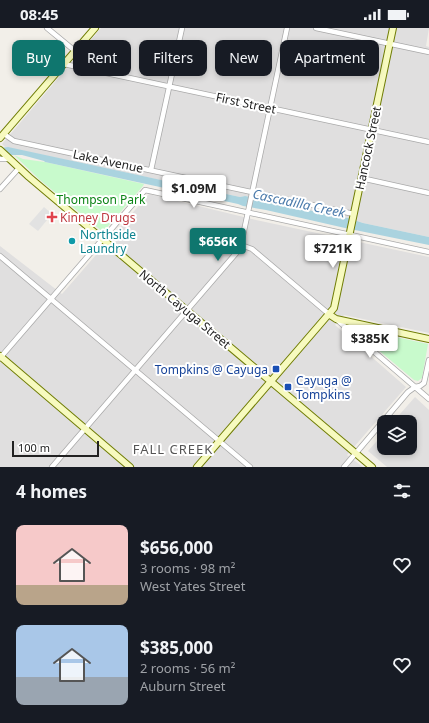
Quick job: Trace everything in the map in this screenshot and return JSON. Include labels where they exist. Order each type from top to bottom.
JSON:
[{"type":"street","points":[[48,28],[73,50]]},
{"type":"street","points":[[85,40],[95,28]]},
{"type":"street","points":[[151,170],[182,28]]},
{"type":"street","points":[[52,467],[238,251],[241,245],[287,28]]},
{"type":"street","points":[[316,28],[429,52]]},
{"type":"street","name":"Hancock Street","points":[[330,314],[334,308],[393,28]]},
{"type":"street","points":[[65,63],[73,54]]},
{"type":"street","name":"First Street","points":[[65,64],[429,142]]},
{"type":"street","points":[[2,136],[54,76]]},
{"type":"street","name":"Lake Avenue","points":[[2,136],[14,141],[151,170],[353,216]]},
{"type":"street","name":"North Cayuga Street","points":[[0,150],[102,239],[372,467]]},
{"type":"street","points":[[0,159],[9,159]]},
{"type":"street","points":[[0,189],[19,168]]},
{"type":"street","points":[[361,178],[429,193]]},
{"type":"street","points":[[130,467],[0,357],[145,190],[350,233],[429,252]]},
{"type":"street","points":[[241,245],[252,249],[429,399]]},
{"type":"street","points":[[0,256],[250,467]]},
{"type":"street","points":[[198,467],[330,314]]},
{"type":"street","points":[[336,319],[429,339]]},
{"type":"street","points":[[344,467],[407,394],[415,387],[424,383],[429,360]]},
{"type":"shaded area","points":[[101,28],[429,28],[426,46],[429,47],[429,237],[363,223],[348,218],[281,206],[261,199],[245,196],[240,197],[5,147],[2,144],[60,76],[65,76],[65,70],[73,61],[73,76],[131,76],[131,40],[91,40]]},
{"type":"shaded area","points":[[149,194],[256,220],[429,257],[429,333],[344,315],[335,325],[406,387],[382,415],[377,415],[377,420],[347,455],[363,467],[0,467],[0,246],[62,294]]},
{"type":"shaded area","points":[[44,207],[52,214],[38,231],[29,224]]},
{"type":"shaded area","points":[[415,397],[429,410],[429,467],[387,467],[368,451],[377,441],[377,455],[417,455],[417,415],[399,415]]},
{"type":"green space","name":"Thompson Park","points":[[14,155],[23,159],[45,162],[144,184],[103,232],[40,180]]},
{"type":"green space","points":[[359,329],[428,344],[422,378],[418,381],[414,380],[357,332]]},
{"type":"water","points":[[8,147],[240,197],[245,196],[261,199],[281,206],[348,218],[363,223],[429,237],[429,245],[243,206],[45,162],[22,155],[0,155],[0,148]]},
{"type":"place","name":"Kinney Drugs","points":[[52,217]]},
{"type":"place","name":"Northside Laundry","points":[[72,241]]},
{"type":"place","name":"Tompkins @ Cayuga","points":[[276,369]]},
{"type":"place","name":"Cayuga @ Tompkins","points":[[288,387]]},
{"type":"district","name":"FALL CREEK","points":[[173,449]]},
{"type":"water label","name":"Cascadilla Creek","points":[[299,203]]}]
